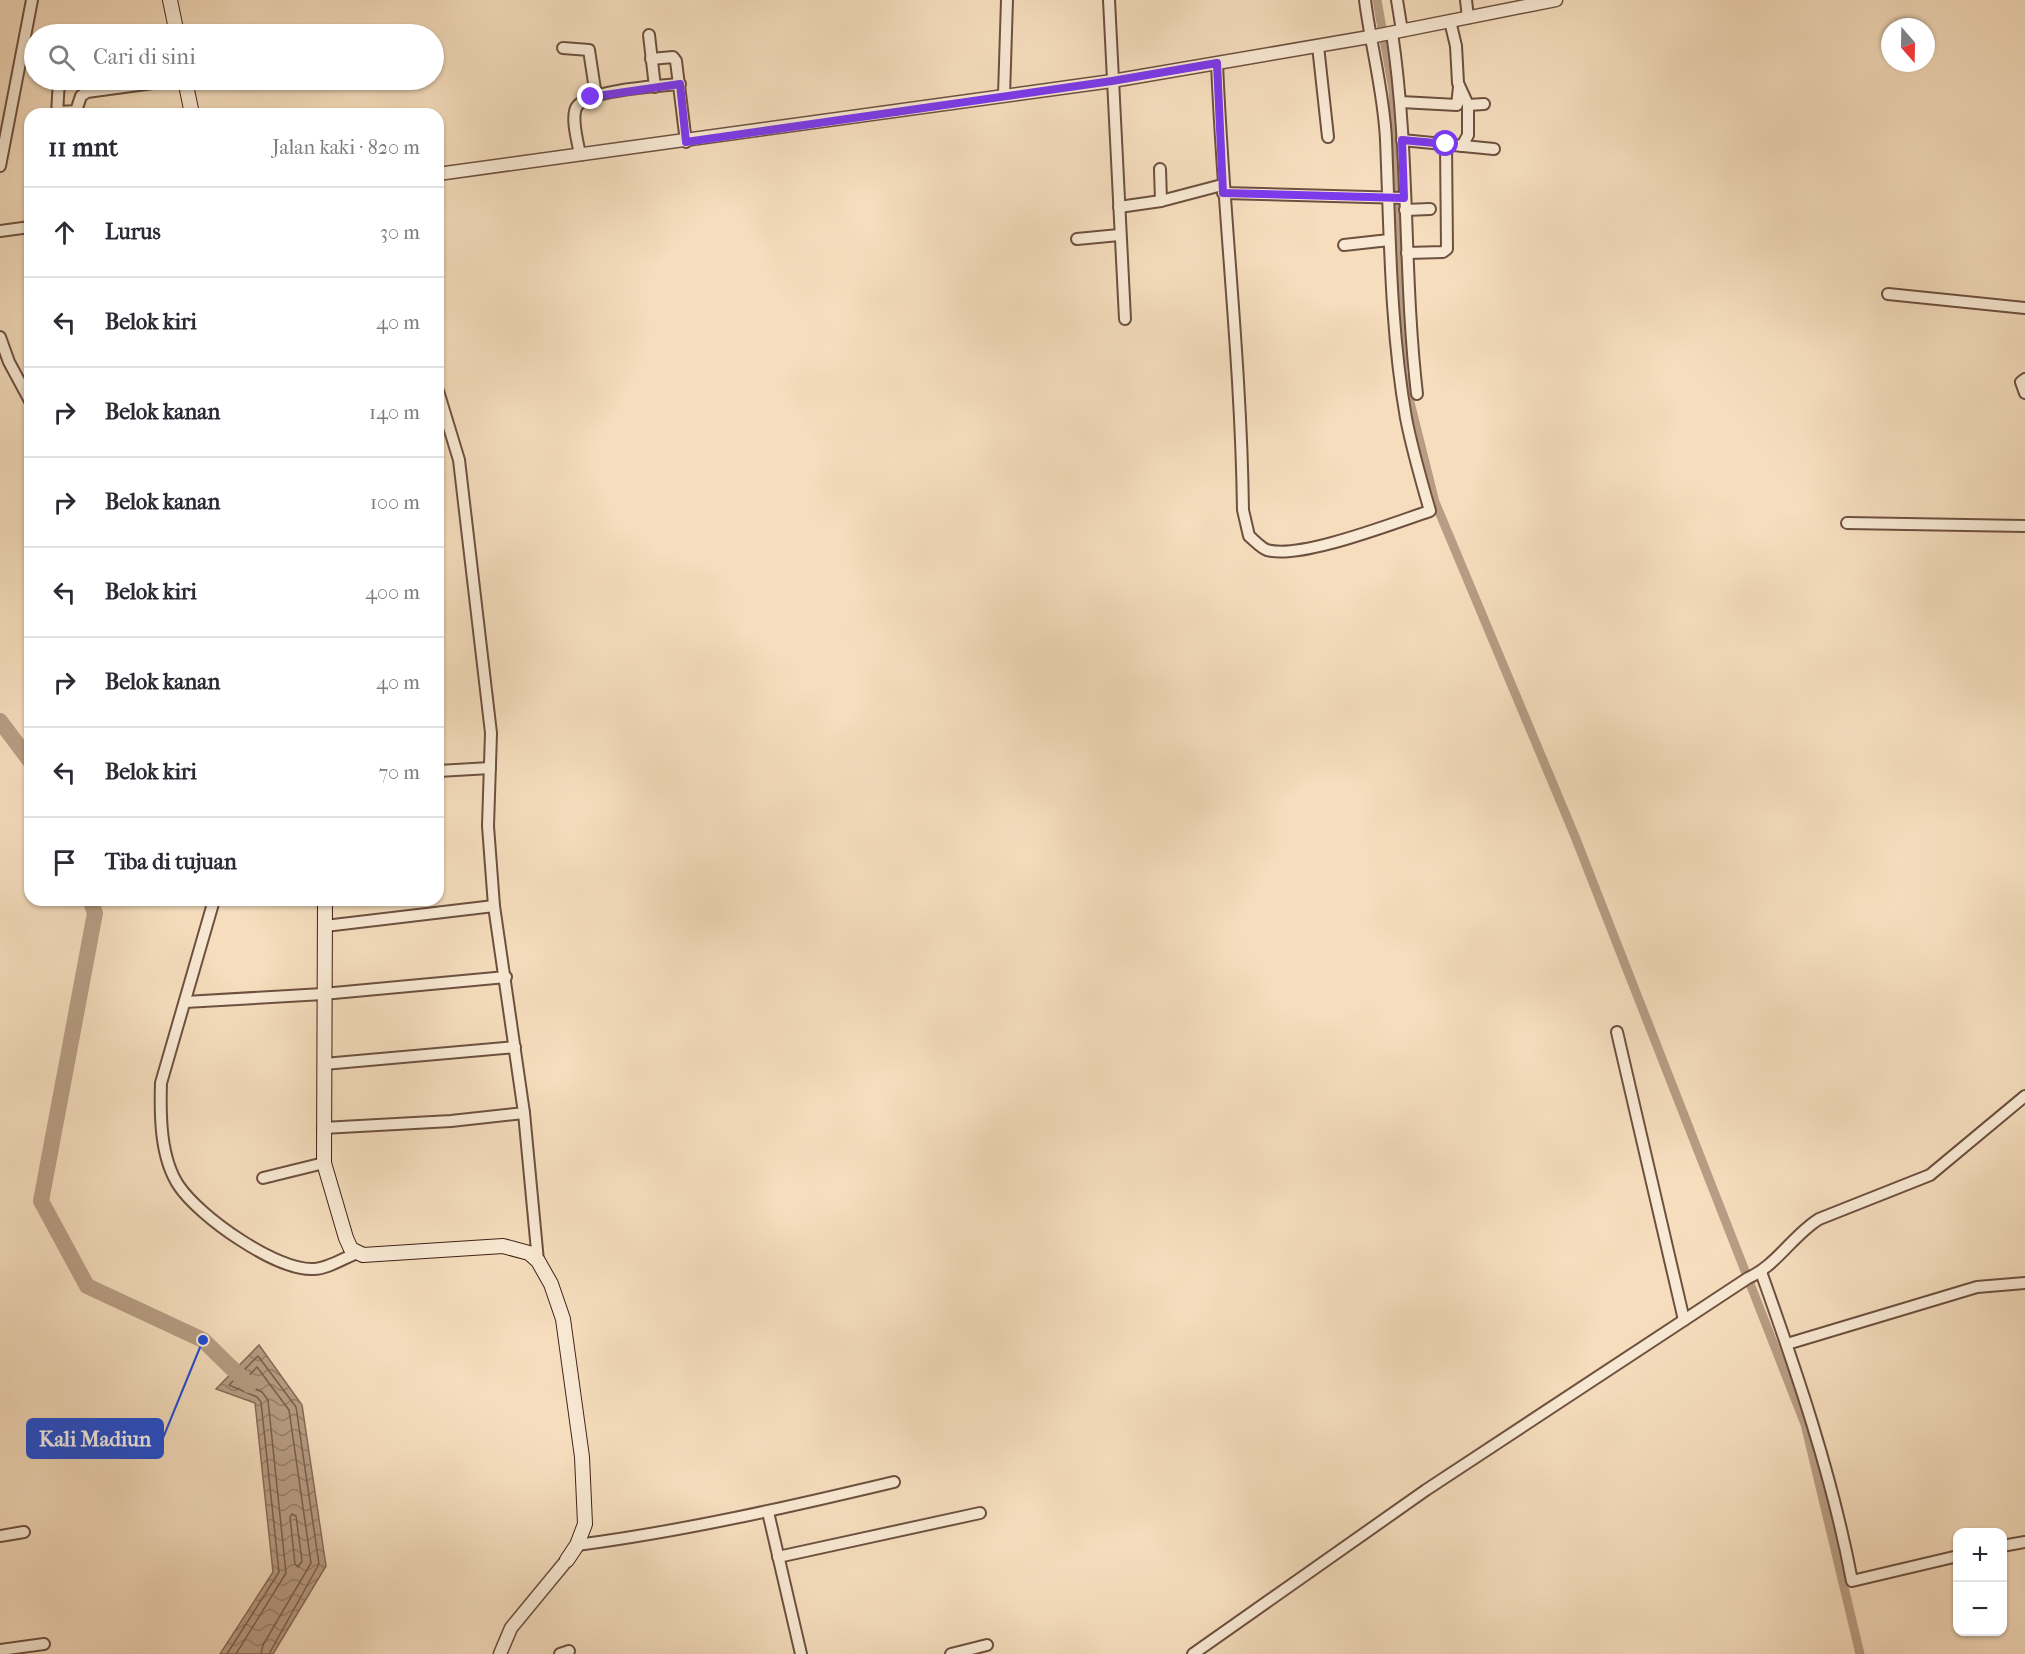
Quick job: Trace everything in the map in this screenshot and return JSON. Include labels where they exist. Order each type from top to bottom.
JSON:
[{"type":"main road","points":[[170,0],[175,24]]},
{"type":"main road","points":[[187,90],[191,108]]},
{"type":"main road","points":[[325,906],[324,1163],[345,1238],[357,1253],[372,1256],[502,1246],[529,1253],[538,1261],[551,1284],[563,1319],[582,1457],[585,1524],[577,1545],[567,1560]]},
{"type":"street","points":[[27,24],[32,0]]},
{"type":"street","points":[[1004,95],[1007,0]]},
{"type":"street","points":[[1109,0],[1125,319]]},
{"type":"street","points":[[1217,63],[1223,189],[1234,318],[1243,510],[1249,536],[1267,550],[1301,550],[1330,544],[1430,511],[1413,449],[1402,393],[1386,198],[1386,139],[1380,83],[1365,0]]},
{"type":"street","points":[[1397,0],[1395,32],[1417,394]]},
{"type":"street","points":[[1466,0],[1468,18]]},
{"type":"street","points":[[444,173],[686,142],[1112,81],[1372,37],[1551,1]]},
{"type":"street","points":[[1401,102],[1456,105],[1460,87],[1456,46],[1449,21]]},
{"type":"street","points":[[649,35],[655,87]]},
{"type":"street","points":[[0,166],[24,42]]},
{"type":"street","points":[[1318,46],[1328,137]]},
{"type":"street","points":[[563,48],[589,50],[596,96]]},
{"type":"street","points":[[651,58],[673,57],[678,69],[686,142]]},
{"type":"street","points":[[580,155],[575,110],[581,102],[596,96],[680,84]]},
{"type":"street","points":[[1460,87],[1468,105],[1468,135],[1462,146]]},
{"type":"street","points":[[57,108],[58,90]]},
{"type":"street","points":[[77,108],[81,96],[87,92],[102,90]]},
{"type":"street","points":[[1468,105],[1484,104]]},
{"type":"street","points":[[1402,140],[1494,149]]},
{"type":"street","points":[[1407,253],[1443,252],[1447,249],[1446,144]]},
{"type":"street","points":[[1160,169],[1161,201]]},
{"type":"street","points":[[1119,207],[1223,189],[1404,198]]},
{"type":"street","points":[[1405,210],[1430,209]]},
{"type":"street","points":[[0,231],[24,227]]},
{"type":"street","points":[[1077,239],[1119,235]]},
{"type":"street","points":[[1344,245],[1389,240]]},
{"type":"street","points":[[1888,294],[2025,308]]},
{"type":"street","points":[[0,337],[9,362],[24,390]]},
{"type":"street","points":[[2025,379],[2021,382],[2025,393]]},
{"type":"street","points":[[444,411],[459,460],[491,733],[488,826],[494,906],[516,1047],[538,1261]]},
{"type":"street","points":[[1847,523],[2025,526]]},
{"type":"street","points":[[444,771],[490,768]]},
{"type":"street","points":[[212,906],[165,1065],[160,1108],[165,1147],[178,1185],[196,1206],[220,1226],[278,1260],[315,1270],[357,1253]]},
{"type":"street","points":[[325,926],[494,906]]},
{"type":"street","points":[[185,1002],[323,994],[506,976]]},
{"type":"street","points":[[1617,1032],[1684,1320]]},
{"type":"street","points":[[324,1064],[516,1047]]},
{"type":"street","points":[[1192,1654],[1426,1490],[1755,1274],[1794,1238],[1820,1219],[1930,1175],[2025,1096]]},
{"type":"street","points":[[323,1128],[451,1121],[524,1113]]},
{"type":"street","points":[[263,1178],[324,1163]]},
{"type":"street","points":[[1755,1274],[1787,1344],[1819,1445],[1843,1533],[1852,1581],[1953,1557]]},
{"type":"street","points":[[1787,1344],[1977,1287],[2025,1283]]},
{"type":"street","points":[[577,1545],[768,1512],[894,1482]]},
{"type":"street","points":[[768,1512],[801,1654]]},
{"type":"street","points":[[778,1557],[980,1513]]},
{"type":"street","points":[[0,1536],[24,1532]]},
{"type":"street","points":[[2007,1545],[2025,1542]]},
{"type":"street","points":[[500,1654],[511,1628],[567,1560]]},
{"type":"street","points":[[0,1650],[44,1644]]},
{"type":"street","points":[[951,1654],[987,1645]]},
{"type":"water","points":[[259,1345],[302,1405],[326,1566],[273,1654],[220,1654],[273,1572],[255,1403],[216,1389]]},
{"type":"waterway","points":[[1377,0],[1393,90],[1403,374],[1435,502],[1574,834],[1805,1424],[1860,1654]]},
{"type":"waterway","points":[[0,721],[24,753]]},
{"type":"waterway","points":[[92,906],[95,913],[41,1201],[87,1286],[203,1340],[249,1385]]},
{"type":"place","name":"Kali Madiun","points":[[203,1340]]},
{"type":"route","points":[[591,97],[680,84],[686,142],[1112,81],[1217,63],[1223,193],[1404,198],[1402,140],[1446,144]]}]
